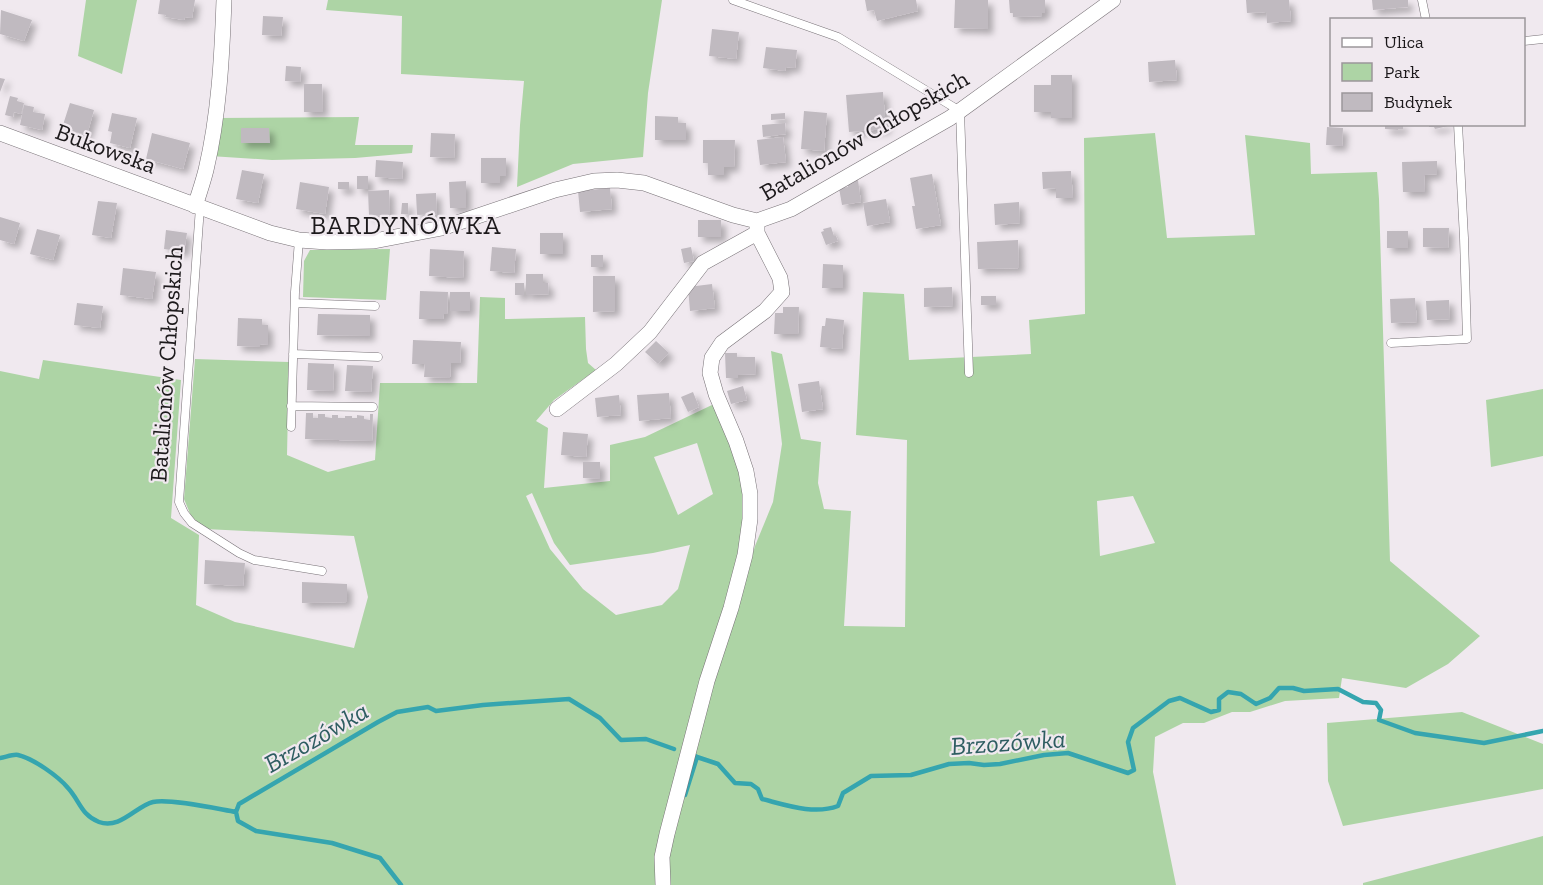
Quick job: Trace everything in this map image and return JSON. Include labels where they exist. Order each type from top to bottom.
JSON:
[{"type":"street","name":"Batalionów Chłopskich","points":[[224,0],[213,131],[198,206],[270,233],[299,240],[327,242],[374,241],[411,235],[442,228],[555,190],[594,181],[617,180],[644,183],[733,215],[757,227],[950,118],[1113,0]]},
{"type":"street","name":"Bukowska","points":[[0,133],[198,206]]},
{"type":"street","points":[[557,409],[616,364],[650,332],[703,263],[757,227],[780,278],[782,292],[765,311],[722,343],[712,358],[710,373],[746,471],[750,494],[750,519],[745,555],[732,608],[707,681],[667,834],[662,858],[663,885]]},
{"type":"lane","points":[[733,0],[838,37],[960,111],[969,372]]},
{"type":"lane","points":[[1422,0],[1426,18]]},
{"type":"lane","points":[[1525,41],[1543,39]]},
{"type":"lane","points":[[1390,343],[1467,339],[1458,126]]},
{"type":"lane","name":"Batalionów Chłopskich","points":[[198,206],[179,502],[192,523],[239,553],[254,560],[322,571]]},
{"type":"lane","points":[[291,427],[299,240]]},
{"type":"lane","points":[[295,303],[375,306]]},
{"type":"lane","points":[[294,354],[378,357]]},
{"type":"lane","points":[[291,406],[373,407]]},
{"type":"green space","points":[[86,0],[137,0],[122,74],[78,56]]},
{"type":"green space","points":[[328,0],[662,0],[648,93],[643,157],[573,164],[517,187],[524,81],[401,74],[402,16],[326,10]]},
{"type":"green space","points":[[359,117],[355,145],[413,145],[412,153],[355,158],[272,160],[210,156],[217,118]]},
{"type":"green space","points":[[1155,133],[1167,238],[1255,235],[1245,135],[1310,143],[1311,174],[1377,172],[1390,561],[1480,636],[1448,664],[1406,688],[1342,678],[1339,698],[1285,701],[1250,712],[1232,712],[1204,723],[1183,723],[1155,737],[1153,772],[1176,885],[0,885],[0,371],[39,379],[43,360],[181,380],[171,518],[199,535],[196,605],[235,622],[354,648],[368,597],[354,536],[205,529],[191,516],[184,499],[195,359],[289,362],[287,455],[328,472],[375,460],[380,383],[477,383],[480,297],[505,298],[505,319],[585,317],[588,363],[596,370],[554,400],[536,421],[548,428],[544,488],[610,481],[610,445],[645,437],[714,404],[732,444],[746,494],[740,594],[755,546],[773,502],[782,444],[771,351],[782,354],[801,439],[821,442],[818,483],[824,509],[851,511],[844,626],[905,627],[907,440],[856,435],[863,292],[904,294],[909,360],[1031,354],[1029,320],[1085,314],[1084,138]],"holes":[[[697,443],[713,494],[678,515],[654,457]],[[532,493],[554,543],[570,565],[653,553],[690,545],[678,589],[662,605],[616,615],[583,589],[550,549],[526,496]],[[1133,496],[1155,543],[1100,556],[1097,501]]]},
{"type":"green space","points":[[390,249],[386,300],[303,297],[304,261],[310,250]]},
{"type":"green space","points":[[1543,389],[1543,456],[1491,467],[1486,400]]},
{"type":"green space","points":[[1462,712],[1543,744],[1543,789],[1343,826],[1328,781],[1327,723]]},
{"type":"green space","points":[[1543,836],[1543,885],[1363,885],[1363,883]]},
{"type":"building","points":[[160,0],[195,0],[192,18],[185,17],[184,20],[158,14]]},
{"type":"building","points":[[865,0],[916,0],[918,11],[877,21],[874,10],[867,11]]},
{"type":"building","points":[[955,0],[988,0],[988,29],[954,28]]},
{"type":"building","points":[[1009,0],[1045,0],[1045,13],[1042,13],[1042,16],[1013,17],[1013,13],[1010,13]]},
{"type":"building","points":[[1246,0],[1289,0],[1291,21],[1267,23],[1266,12],[1247,13]]},
{"type":"building","points":[[1372,0],[1408,0],[1408,7],[1373,10]]},
{"type":"building","points":[[1,10],[32,20],[24,41],[0,34]]},
{"type":"building","points":[[263,16],[283,17],[281,36],[262,35]]},
{"type":"building","points":[[712,29],[739,32],[736,59],[709,56]]},
{"type":"building","points":[[766,47],[797,50],[795,68],[786,67],[785,71],[763,68]]},
{"type":"building","points":[[1175,60],[1177,80],[1149,82],[1148,62]]},
{"type":"building","points":[[286,66],[301,67],[300,82],[285,81]]},
{"type":"building","points":[[1051,75],[1072,75],[1072,118],[1051,118],[1051,112],[1034,112],[1034,85],[1051,85]]},
{"type":"building","points":[[0,78],[5,79],[0,92]]},
{"type":"building","points":[[304,84],[322,84],[323,112],[304,112]]},
{"type":"building","points":[[883,92],[886,129],[849,132],[846,95]]},
{"type":"building","points":[[10,96],[24,103],[21,114],[14,112],[13,117],[5,115]]},
{"type":"building","points":[[70,103],[94,110],[87,135],[62,128]]},
{"type":"building","points":[[24,105],[34,107],[33,112],[45,114],[42,130],[20,125]]},
{"type":"building","points":[[804,111],[827,113],[824,151],[801,149]]},
{"type":"building","points":[[112,113],[137,118],[130,148],[110,143],[112,132],[108,131]]},
{"type":"building","points":[[785,113],[785,119],[771,120],[771,114]]},
{"type":"building","points":[[655,116],[678,117],[678,123],[686,123],[686,140],[655,140]]},
{"type":"building","points":[[785,123],[786,134],[763,137],[762,125]]},
{"type":"building","points":[[1385,126],[1403,126],[1403,129],[1398,130],[1385,129]]},
{"type":"building","points":[[1429,126],[1448,126],[1435,129]]},
{"type":"building","points":[[1327,127],[1343,128],[1342,146],[1326,145]]},
{"type":"building","points":[[241,128],[269,128],[270,143],[241,143]]},
{"type":"building","points":[[152,133],[190,143],[183,169],[146,159]]},
{"type":"building","points":[[431,133],[455,134],[454,158],[430,157]]},
{"type":"building","points":[[783,137],[786,162],[760,165],[757,140]]},
{"type":"building","points":[[703,140],[735,140],[734,167],[724,167],[724,175],[708,175],[708,163],[703,163]]},
{"type":"building","points":[[481,158],[506,158],[506,176],[500,176],[500,183],[481,183]]},
{"type":"building","points":[[376,160],[403,162],[402,179],[375,177]]},
{"type":"building","points":[[1437,161],[1437,174],[1424,175],[1425,192],[1403,192],[1402,162]]},
{"type":"building","points":[[242,170],[264,174],[258,203],[236,199]]},
{"type":"building","points":[[1071,171],[1073,198],[1056,198],[1056,188],[1043,189],[1042,172]]},
{"type":"building","points":[[932,174],[941,225],[916,229],[910,178]]},
{"type":"building","points":[[357,176],[368,176],[368,189],[357,189]]},
{"type":"building","points":[[858,180],[861,202],[842,205],[839,188],[848,187],[847,182]]},
{"type":"building","points":[[466,181],[466,208],[450,208],[449,182]]},
{"type":"building","points":[[300,182],[329,187],[325,214],[296,209]]},
{"type":"building","points":[[338,182],[349,182],[349,190],[338,189]]},
{"type":"building","points":[[610,188],[612,209],[580,212],[578,191]]},
{"type":"building","points":[[389,190],[390,215],[369,216],[368,191]]},
{"type":"building","points":[[436,193],[437,214],[417,215],[416,194]]},
{"type":"building","points":[[886,199],[890,222],[867,226],[863,203]]},
{"type":"building","points":[[98,201],[117,203],[111,238],[92,235]]},
{"type":"building","points":[[1019,202],[1020,223],[995,225],[994,204]]},
{"type":"building","points":[[402,203],[408,203],[408,214],[401,214]]},
{"type":"building","points":[[0,217],[20,223],[14,244],[0,240]]},
{"type":"building","points":[[698,220],[721,220],[721,237],[698,237]]},
{"type":"building","points":[[831,227],[838,241],[826,245],[821,232]]},
{"type":"building","points":[[1423,228],[1449,228],[1448,248],[1423,247]]},
{"type":"building","points":[[37,229],[60,235],[53,260],[30,254]]},
{"type":"building","points":[[166,230],[187,233],[184,252],[164,249]]},
{"type":"building","points":[[1387,231],[1408,231],[1408,248],[1387,248]]},
{"type":"building","points":[[540,233],[563,233],[563,254],[540,254]]},
{"type":"building","points":[[1018,240],[1019,268],[978,269],[977,242]]},
{"type":"building","points":[[492,247],[516,249],[514,273],[490,271]]},
{"type":"building","points":[[691,247],[694,261],[684,263],[681,249]]},
{"type":"building","points":[[430,249],[464,251],[463,278],[429,276]]},
{"type":"building","points":[[591,255],[603,255],[603,267],[591,267]]},
{"type":"building","points":[[823,264],[843,265],[843,288],[822,288]]},
{"type":"building","points":[[123,268],[156,272],[152,299],[120,295]]},
{"type":"building","points":[[526,274],[543,274],[543,283],[548,283],[549,294],[526,295]]},
{"type":"building","points":[[593,276],[615,276],[615,311],[593,312]]},
{"type":"building","points":[[515,283],[524,283],[524,295],[515,295]]},
{"type":"building","points":[[712,284],[715,308],[690,311],[688,287]]},
{"type":"building","points":[[952,287],[953,306],[924,307],[924,288]]},
{"type":"building","points":[[420,291],[448,292],[447,314],[444,314],[443,319],[419,319]]},
{"type":"building","points":[[450,292],[470,292],[470,311],[450,311]]},
{"type":"building","points":[[981,296],[996,296],[996,305],[981,305]]},
{"type":"building","points":[[1415,298],[1417,322],[1391,323],[1390,299]]},
{"type":"building","points":[[1449,300],[1450,319],[1427,320],[1426,301]]},
{"type":"building","points":[[77,303],[103,306],[100,328],[74,325]]},
{"type":"building","points":[[783,307],[799,307],[798,334],[774,334],[775,313],[783,313]]},
{"type":"building","points":[[318,314],[370,315],[370,336],[317,335]]},
{"type":"building","points":[[238,318],[262,319],[262,325],[268,325],[268,345],[237,346]]},
{"type":"building","points":[[826,318],[844,320],[842,349],[820,347],[822,326],[825,326]]},
{"type":"building","points":[[413,340],[461,342],[460,363],[451,363],[450,378],[424,377],[425,364],[412,364]]},
{"type":"building","points":[[656,341],[669,353],[658,364],[645,352]]},
{"type":"building","points":[[725,353],[737,353],[737,357],[755,357],[756,374],[726,378]]},
{"type":"building","points":[[308,363],[334,364],[333,391],[307,390]]},
{"type":"building","points":[[347,365],[373,366],[371,392],[345,391]]},
{"type":"building","points":[[819,381],[823,409],[802,412],[798,384]]},
{"type":"building","points":[[743,386],[747,400],[731,404],[727,391]]},
{"type":"building","points":[[693,392],[699,407],[688,412],[681,397]]},
{"type":"building","points":[[669,393],[671,418],[639,421],[637,395]]},
{"type":"building","points":[[619,395],[621,415],[597,417],[595,398]]},
{"type":"building","points":[[306,413],[313,413],[313,418],[318,418],[318,414],[325,414],[325,417],[332,418],[332,415],[338,415],[338,418],[352,416],[352,418],[357,418],[357,415],[370,420],[370,414],[373,414],[372,441],[305,439]]},
{"type":"building","points":[[563,432],[588,434],[586,457],[561,455]]},
{"type":"building","points":[[583,462],[600,462],[600,479],[583,478]]},
{"type":"building","points":[[205,560],[245,563],[243,586],[204,584]]},
{"type":"building","points":[[302,582],[347,584],[347,602],[302,603]]},
{"type":"waterway","name":"Brzozówka","points":[[694,755],[718,764],[735,783],[751,784],[758,789],[762,799],[819,810],[838,806],[843,793],[871,776],[911,775],[949,764],[1000,764],[1044,755],[1068,753],[1128,773],[1134,770],[1128,742],[1133,728],[1169,701],[1180,698],[1211,712],[1219,710],[1219,699],[1228,692],[1241,694],[1256,704],[1270,698],[1279,688],[1304,691],[1338,689],[1363,702],[1376,703],[1381,710],[1379,720],[1415,733],[1484,743],[1543,731]]},
{"type":"waterway","name":"Brzozówka","points":[[0,758],[18,755],[38,764],[64,783],[88,816],[107,824],[121,820],[147,804],[160,801],[236,812],[239,804],[378,722],[397,712],[428,707],[436,711],[569,699],[600,718],[621,740],[646,739],[674,749]]},
{"type":"waterway","points":[[685,795],[697,757]]},
{"type":"waterway","points":[[236,812],[238,821],[256,831],[332,843],[380,858],[401,885]]},
{"type":"district","name":"BARDYNÓWKA","points":[[406,225]]}]
